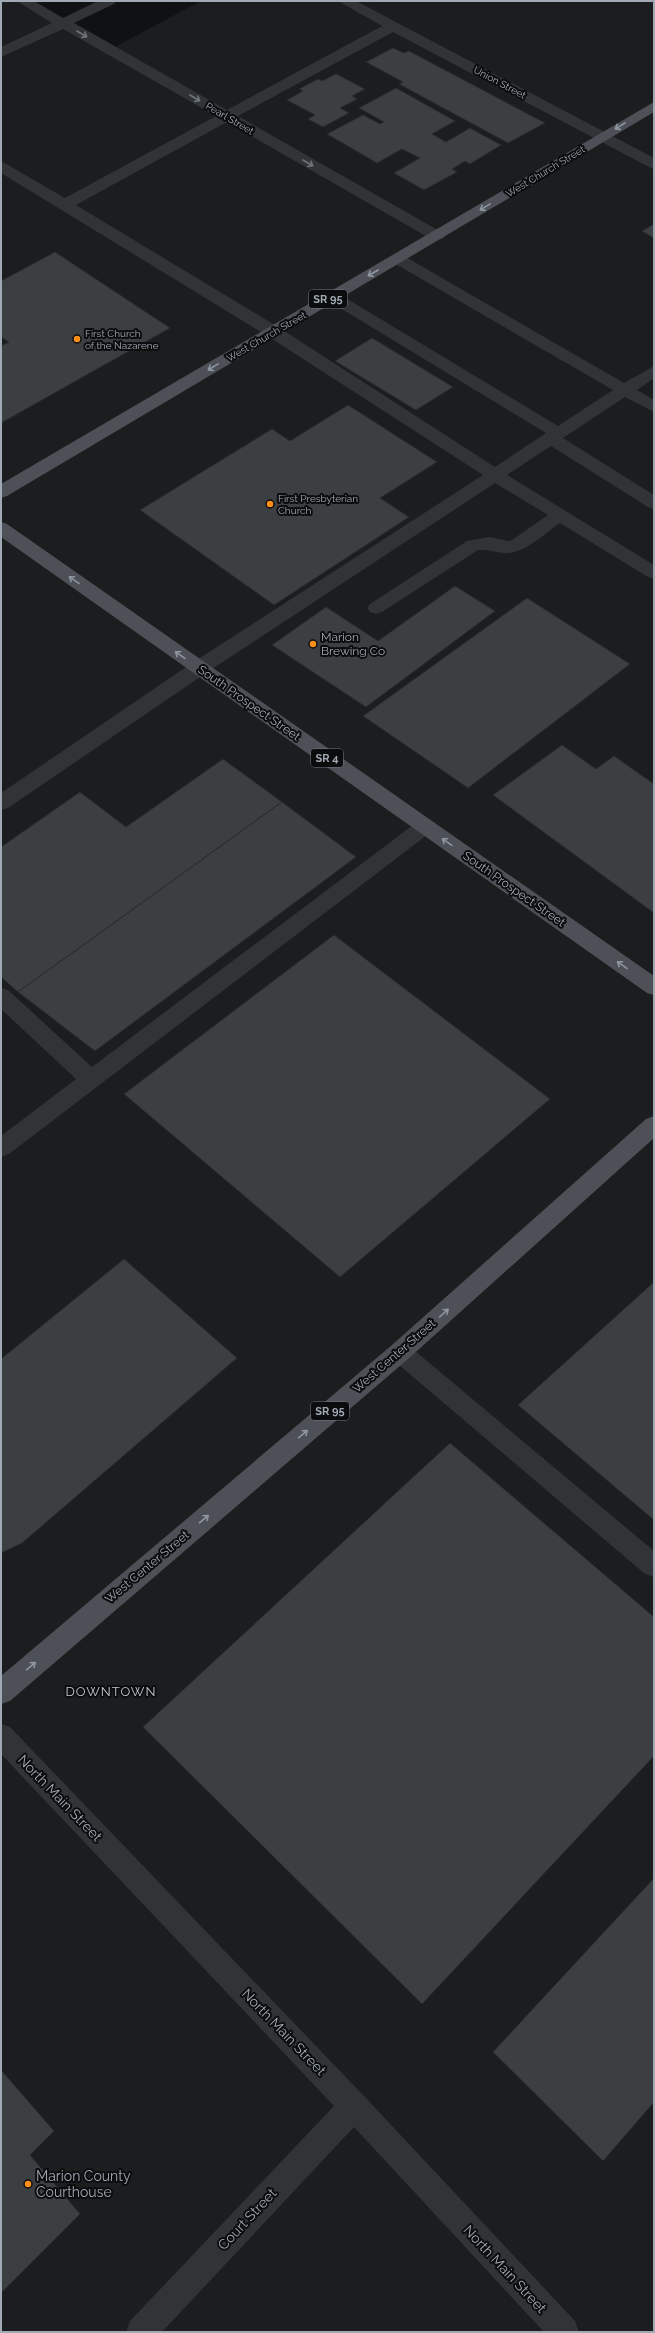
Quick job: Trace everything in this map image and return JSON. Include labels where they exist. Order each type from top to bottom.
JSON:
[{"type":"main road","name":"West Church Street","points":[[1,492],[272,331],[437,236],[654,106]]},
{"type":"main road","name":"South Prospect Street","points":[[1,528],[424,827],[654,987]]},
{"type":"main road","name":"West Center Street","points":[[1,1692],[400,1352],[654,1125]]},
{"type":"street","name":"Pearl Street","points":[[24,1],[437,236]]},
{"type":"street","points":[[1,53],[109,1]]},
{"type":"street","name":"Union Street","points":[[346,1],[654,164]]},
{"type":"street","points":[[64,204],[227,117],[392,26]]},
{"type":"street","points":[[1,166],[272,331],[494,474],[654,573]]},
{"type":"street","points":[[398,258],[654,407]]},
{"type":"street","points":[[333,297],[554,436],[654,503]]},
{"type":"street","points":[[1,803],[200,668],[494,474],[654,371]]},
{"type":"street","points":[[376,608],[473,545],[489,543],[508,547],[518,544],[560,515]]},
{"type":"street","points":[[1,1148],[424,827]]},
{"type":"street","points":[[1,996],[91,1080]]},
{"type":"street","points":[[400,1352],[654,1566]]},
{"type":"street","name":"North Main Street","points":[[1,1736],[354,2106],[564,2332]]},
{"type":"street","name":"Court Street","points":[[141,2332],[354,2106]]},
{"type":"shaded area","points":[[1,1],[32,1],[113,48],[201,1],[654,1],[654,2332],[1,2332]]},
{"type":"building","points":[[393,48],[404,53],[409,51],[545,123],[508,143],[399,84],[403,82],[366,62]]},
{"type":"building","points":[[336,74],[365,89],[352,96],[357,99],[340,108],[349,113],[323,127],[308,119],[315,115],[287,100],[303,91],[299,89],[318,79],[322,81]]},
{"type":"building","points":[[396,88],[455,121],[432,134],[446,142],[470,128],[501,145],[470,164],[465,161],[452,169],[457,172],[424,190],[394,173],[420,158],[402,149],[377,163],[327,134],[363,115],[380,124],[384,122],[359,108]]},
{"type":"building","points":[[654,224],[654,238],[642,231]]},
{"type":"building","name":"First Church of the Nazarene","points":[[55,252],[170,328],[1,423],[1,346],[9,342],[1,337],[1,281]]},
{"type":"building","points":[[372,338],[453,387],[416,410],[335,361]]},
{"type":"building","name":"First Presbyterian Church","points":[[348,405],[437,462],[380,498],[409,517],[274,605],[140,510],[272,429],[290,441]]},
{"type":"building","points":[[455,586],[495,611],[366,707],[272,645],[326,607],[378,641]]},
{"type":"building","points":[[527,598],[630,664],[468,788],[363,716]]},
{"type":"building","points":[[562,745],[596,769],[614,756],[654,784],[654,913],[493,795]]},
{"type":"building","points":[[223,759],[282,802],[18,992],[1,977],[1,847],[80,792],[126,827]]},
{"type":"building","points":[[282,802],[356,857],[95,1051],[18,992]]},
{"type":"building","points":[[334,935],[550,1099],[340,1277],[124,1094]]},
{"type":"building","points":[[124,1259],[237,1358],[22,1543],[1,1553],[1,1359]]},
{"type":"building","points":[[654,1282],[654,1520],[518,1405]]},
{"type":"building","points":[[450,1443],[654,1617],[654,1756],[422,2004],[143,1727]]},
{"type":"building","points":[[654,1878],[654,2102],[603,2161],[493,2052]]},
{"type":"building","name":"Marion County Courthouse","points":[[1,2070],[54,2131],[30,2155],[80,2214],[1,2293]]},
{"type":"place","name":"First Church of the Nazarene","points":[[77,339]]},
{"type":"place","name":"First Presbyterian Church","points":[[270,504]]},
{"type":"place","name":"Marion Brewing Co","points":[[313,644]]},
{"type":"place","name":"Marion County Courthouse","points":[[28,2184]]},
{"type":"district","name":"DOWNTOWN","points":[[111,1691]]}]
